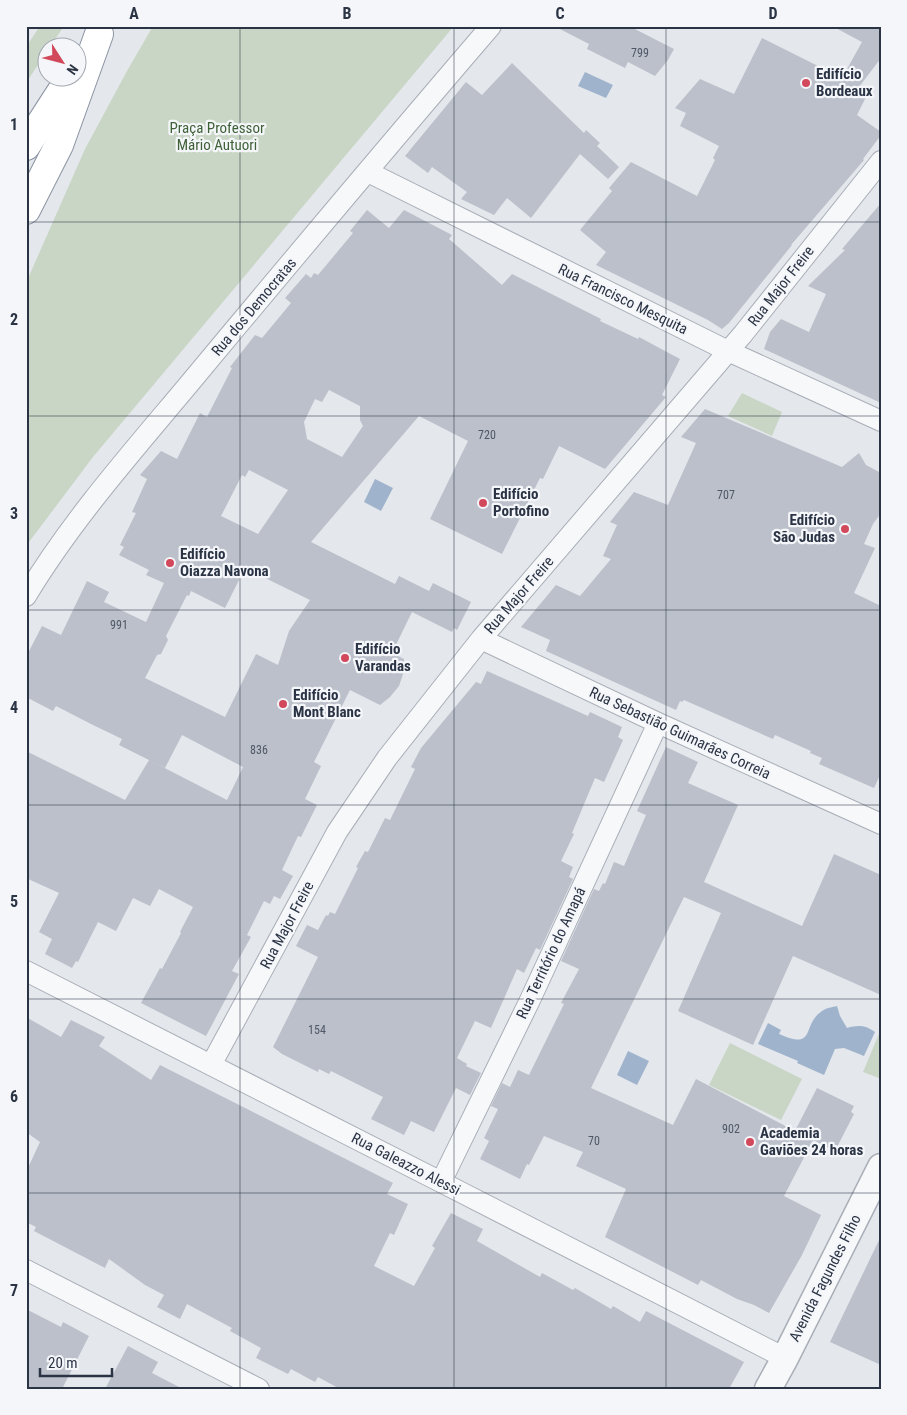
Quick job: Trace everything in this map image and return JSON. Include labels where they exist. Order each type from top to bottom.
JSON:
[{"type":"highway","points":[[88,50],[102,30]]},
{"type":"highway","points":[[26,210],[59,145],[102,30]]},
{"type":"highway","points":[[26,146],[64,88]]},
{"type":"street","name":"Rua dos Democratas","points":[[26,596],[48,559],[102,490],[350,191],[491,26]]},
{"type":"street","name":"Rua Major Freire","points":[[211,1065],[337,832],[388,758],[481,639],[728,351],[881,162]]},
{"type":"street","name":"Rua Francisco Mesquita","points":[[368,172],[728,351],[881,421]]},
{"type":"street","name":"Rua Sebastião Guimarães Correia","points":[[481,639],[658,723],[881,824]]},
{"type":"street","name":"Rua Território do Amapá","points":[[441,1182],[530,1000],[658,723]]},
{"type":"street","name":"Rua Galeazzo Alessi","points":[[26,971],[785,1358]]},
{"type":"street","name":"Avenida Fagundes Filho","points":[[768,1389],[879,1177]]},
{"type":"street","points":[[26,1270],[259,1389]]},
{"type":"green space","points":[[40,26],[64,26],[56,38],[38,38],[38,65],[26,83],[26,47]]},
{"type":"green space","name":"Praça Professor Mário Autuori","points":[[153,26],[454,26],[93,457],[26,546],[26,283],[85,149]]},
{"type":"green space","points":[[742,393],[782,412],[772,436],[728,416]]},
{"type":"green space","points":[[881,1029],[881,1074],[879,1078],[863,1072]]},
{"type":"green space","points":[[730,1043],[802,1079],[781,1120],[709,1085]]},
{"type":"water","points":[[585,72],[613,85],[606,98],[578,86]]},
{"type":"water","points":[[375,479],[393,488],[381,511],[364,502]]},
{"type":"water","points":[[837,1006],[847,1028],[861,1026],[875,1032],[864,1056],[844,1048],[835,1049],[824,1075],[797,1063],[798,1061],[758,1044],[768,1023],[781,1030],[779,1034],[799,1040],[804,1038],[816,1017],[822,1011]]},
{"type":"water","points":[[628,1051],[649,1061],[637,1085],[617,1075]]},
{"type":"building","points":[[554,26],[629,26],[674,49],[655,76],[628,62],[625,68],[587,49],[589,44]]},
{"type":"building","points":[[832,26],[881,26],[881,58],[859,87],[869,91],[857,115],[881,132],[881,135],[864,160],[791,245],[729,323],[722,329],[708,320],[596,265],[606,252],[580,230],[612,191],[609,188],[631,162],[697,196],[715,160],[713,158],[719,146],[680,126],[686,113],[675,108],[700,79],[734,94],[762,38],[842,78],[862,42]]},
{"type":"building","points":[[512,63],[584,133],[586,130],[600,143],[597,146],[619,167],[608,179],[580,154],[531,218],[507,198],[494,215],[461,199],[467,192],[432,167],[428,173],[405,156],[466,82],[482,95]]},
{"type":"building","points":[[881,203],[881,403],[764,349],[770,332],[781,319],[809,332],[826,294],[808,286],[845,250],[842,249]]},
{"type":"building","points":[[367,210],[389,228],[404,210],[452,235],[449,239],[502,285],[512,274],[601,319],[600,321],[638,339],[639,337],[680,359],[662,395],[666,397],[605,469],[559,446],[543,479],[540,478],[502,554],[430,519],[468,441],[419,416],[311,542],[395,584],[399,576],[429,591],[433,583],[471,602],[457,630],[454,628],[452,632],[412,612],[392,653],[404,659],[403,674],[399,686],[380,705],[350,690],[314,762],[321,766],[305,799],[317,805],[301,837],[298,836],[282,870],[293,876],[280,899],[274,896],[270,904],[264,901],[247,935],[251,937],[232,971],[239,974],[206,1036],[141,1003],[160,968],[162,969],[193,907],[159,889],[150,906],[133,898],[116,931],[98,922],[78,962],[76,961],[72,968],[45,954],[52,939],[39,932],[59,893],[26,878],[26,751],[125,800],[149,760],[119,745],[122,739],[56,706],[53,711],[26,697],[26,657],[42,626],[61,635],[87,581],[109,592],[104,602],[146,622],[164,583],[146,575],[149,570],[119,555],[124,547],[120,545],[136,513],[132,512],[147,479],[140,475],[161,451],[177,459],[200,413],[207,417],[232,368],[230,367],[255,335],[262,338],[291,303],[285,298],[306,274],[311,278],[314,273],[318,275],[353,233],[350,231]],"holes":[[[329,390],[360,406],[360,420],[363,426],[342,457],[307,439],[304,422],[315,399],[322,402]],[[249,470],[288,490],[258,534],[221,516],[242,475],[245,477]],[[245,568],[310,600],[289,631],[278,665],[256,654],[225,717],[145,678],[157,655],[161,654],[168,640],[166,636],[187,595],[189,596],[191,591],[225,608]],[[182,735],[243,767],[227,800],[149,760],[165,768]]]},
{"type":"building","points":[[705,409],[842,467],[859,453],[866,465],[881,473],[881,513],[873,524],[864,544],[875,548],[854,593],[881,606],[881,773],[874,788],[819,764],[822,758],[775,735],[773,739],[684,700],[680,701],[676,710],[546,651],[550,640],[521,627],[556,585],[580,596],[611,559],[603,556],[617,525],[610,522],[634,492],[668,505],[696,443],[681,437]]},
{"type":"building","points":[[487,671],[588,716],[590,712],[622,727],[618,737],[623,740],[604,782],[595,778],[572,833],[574,834],[561,861],[573,867],[569,877],[573,879],[540,950],[536,948],[524,973],[517,969],[491,1028],[475,1021],[457,1058],[467,1064],[466,1066],[481,1073],[470,1095],[456,1088],[434,1132],[411,1121],[404,1135],[371,1119],[383,1097],[331,1071],[329,1074],[319,1069],[318,1072],[282,1054],[273,1047],[318,957],[296,946],[307,925],[318,930],[326,915],[328,916],[330,912],[335,914],[365,851],[368,852],[385,818],[390,820],[415,769],[411,767],[421,748],[476,682],[481,684]]},
{"type":"building","points":[[666,747],[698,762],[688,783],[738,805],[704,882],[802,926],[834,854],[881,875],[881,995],[793,956],[753,1045],[678,1011],[721,913],[684,897],[591,1088],[673,1125],[696,1079],[795,1131],[817,1088],[854,1106],[851,1112],[854,1114],[835,1151],[813,1140],[784,1196],[821,1215],[802,1255],[769,1313],[701,1280],[698,1285],[605,1237],[626,1189],[576,1166],[583,1152],[544,1136],[520,1179],[480,1159],[489,1141],[484,1138],[498,1109],[491,1106],[502,1083],[510,1087],[518,1070],[529,1075],[564,1004],[561,1003],[579,969],[561,961],[594,889],[599,891],[603,883],[605,884],[614,862],[624,866],[646,815],[637,811]]},
{"type":"building","points":[[26,1017],[61,1037],[71,1020],[105,1037],[99,1046],[151,1080],[160,1065],[393,1183],[387,1194],[408,1204],[394,1235],[390,1233],[374,1266],[414,1286],[435,1248],[432,1246],[451,1213],[483,1229],[477,1241],[540,1277],[542,1273],[573,1290],[575,1288],[611,1309],[613,1306],[640,1322],[646,1311],[744,1362],[729,1389],[340,1389],[318,1377],[315,1382],[291,1369],[288,1374],[256,1358],[261,1348],[230,1331],[232,1328],[187,1304],[180,1319],[157,1307],[164,1295],[145,1285],[109,1259],[105,1268],[34,1231],[36,1227],[26,1222],[26,1172],[40,1142],[26,1132]]},
{"type":"building","points":[[881,1236],[881,1365],[830,1342]]},
{"type":"building","points":[[26,1309],[61,1327],[63,1322],[89,1336],[62,1389],[26,1389]]},
{"type":"building","points":[[128,1346],[158,1362],[152,1373],[183,1389],[105,1389]]},
{"type":"place","name":"Edifício Bordeaux","points":[[806,83]]},
{"type":"place","name":"Edifício Portofino","points":[[483,503]]},
{"type":"place","name":"Edifício São Judas","points":[[845,529]]},
{"type":"place","name":"Edifício Oiazza Navona","points":[[170,563]]},
{"type":"place","name":"Edifício Varandas","points":[[345,658]]},
{"type":"place","name":"Edifício Mont Blanc","points":[[283,704]]},
{"type":"place","name":"Academia Gaviões 24 horas","points":[[750,1142]]}]
